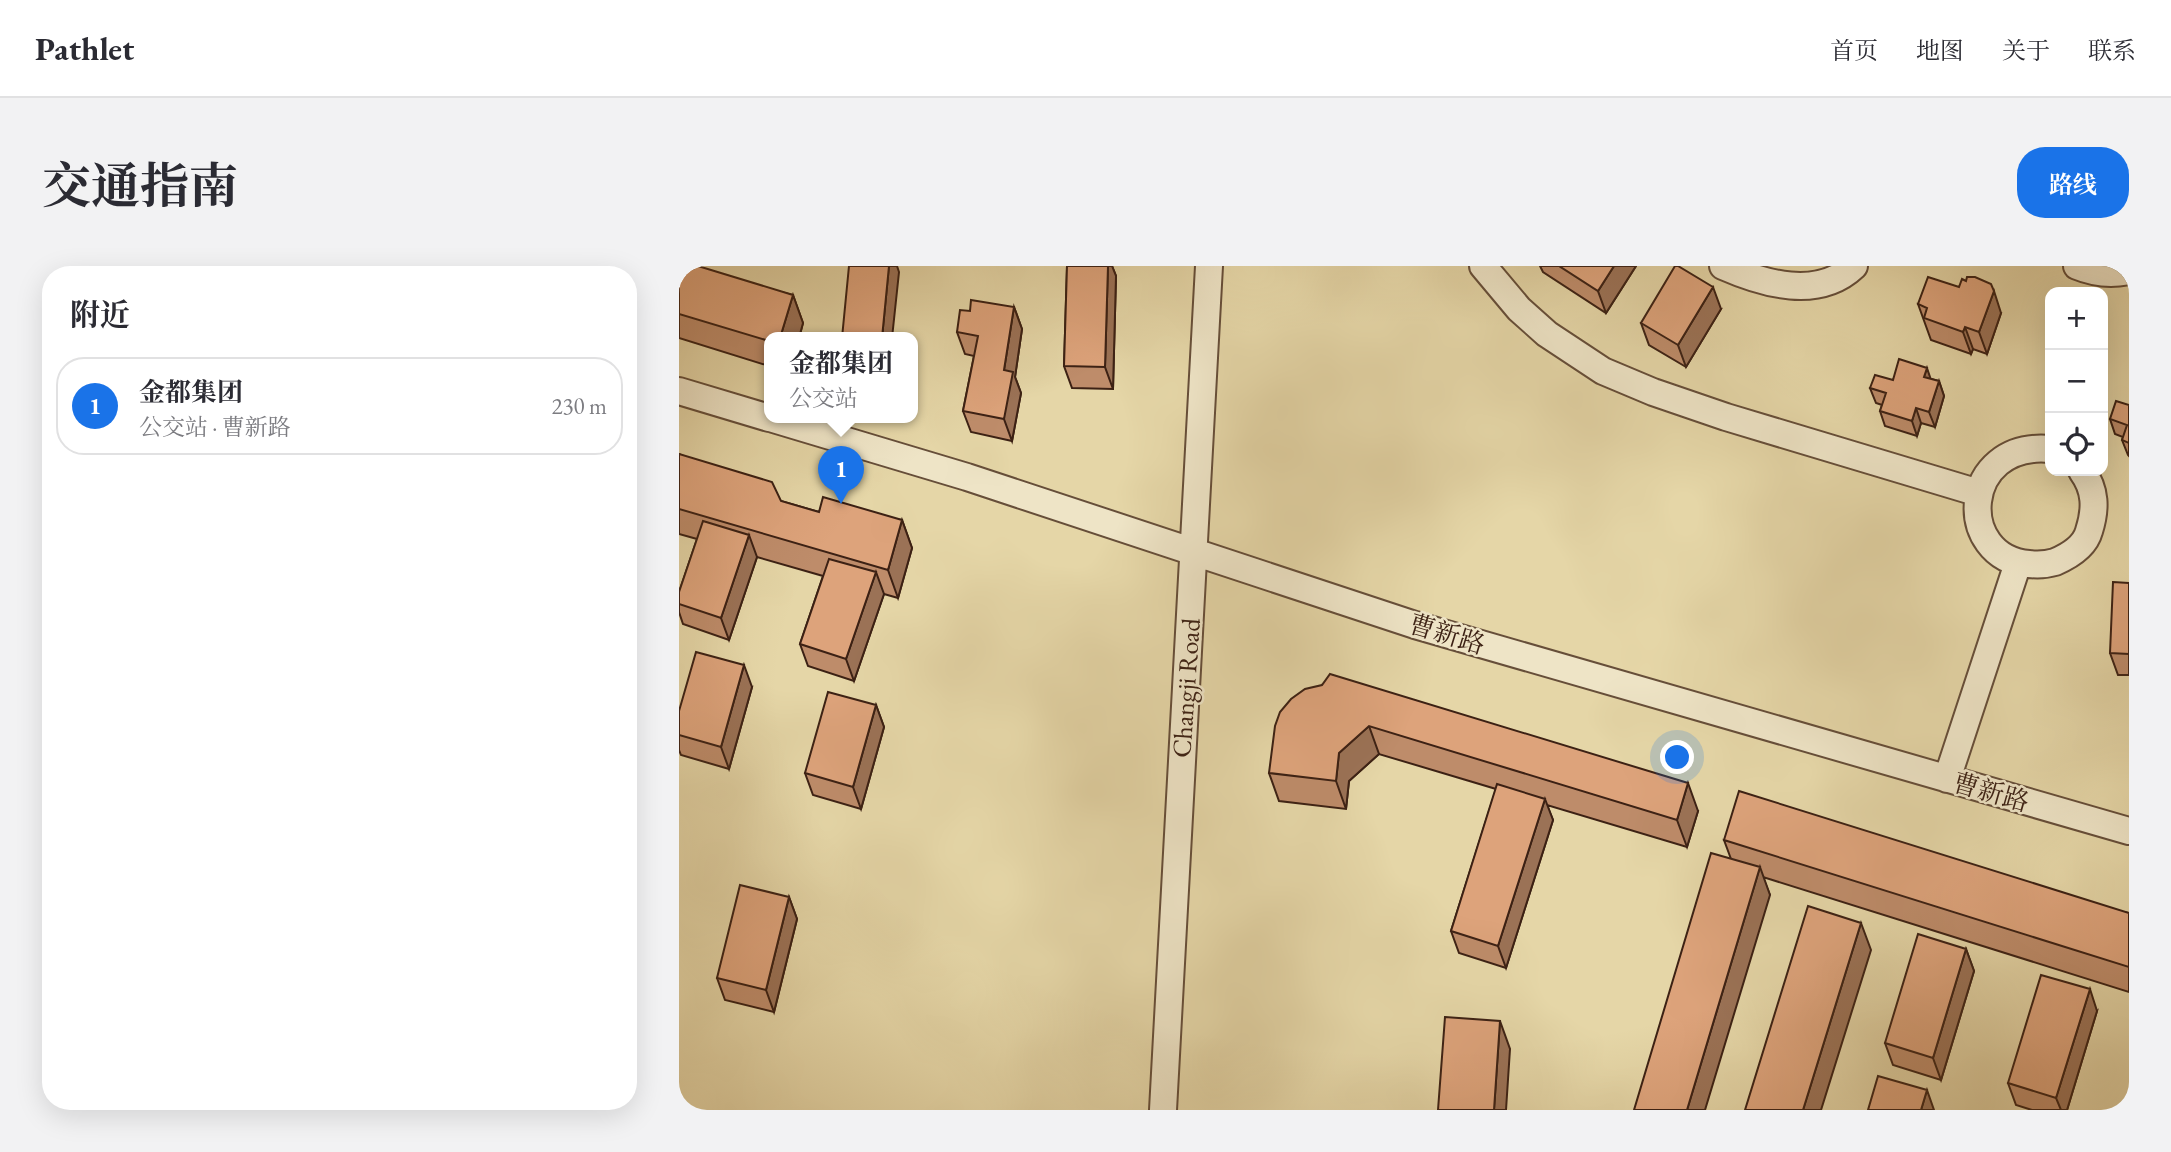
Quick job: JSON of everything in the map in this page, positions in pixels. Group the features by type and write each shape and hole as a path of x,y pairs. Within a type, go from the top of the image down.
{"street":[{"name":"Changji Road","path":"1163,1110 1209,266"},
{"path":"1483,266 1520,309 1547,334 1603,371 1653,392 1726,416 1979,493"},
{"path":"1723,266 1782,286 1815,285 1837,279 1854,266"},
{"path":"2084,277 2129,271"},
{"name":"曹新路","path":"679,391 764,416"},
{"name":"曹新路","path":"787,423 967,477 1415,625 2129,831"},
{"path":"2045,448 2027,448 2005,456 1988,472 1979,493 1977,515 1984,536 1998,553 2018,563 2045,566 2070,556 2088,536 2095,509 2091,482 2086,476"},
{"path":"1947,779 2018,563"}],"building":[{"path":"679,266 698,266 793,295 782,332 764,332 764,340 679,314"},
{"path":"849,266 889,266 883,332 843,332"},
{"path":"1067,266 1108,266 1105,367 1064,366"},
{"path":"1559,266 1614,266 1598,291"},
{"path":"1675,266 1713,287 1678,345 1641,323"},
{"path":"1928,277 1959,287 1962,279 1966,281 1967,277 1975,277 1991,284 1994,291 1979,332 1965,327 1963,332 1924,318 1927,308 1918,304"},
{"path":"971,300 1014,307 1004,370 1013,372 1004,419 963,411 978,336 957,332 960,310 970,311"},
{"path":"1899,359 1927,368 1924,377 1939,381 1929,412 1916,408 1912,421 1880,411 1886,393 1870,388 1875,375 1893,380"},
{"path":"2116,401 2129,405 2129,443 2122,440 2127,425 2110,419"},
{"path":"679,454 772,482 781,501 819,512 823,497 902,520 888,570 679,509"},
{"path":"703,521 749,535 721,618 679,604 679,592"},
{"path":"829,559 876,572 846,659 800,644"},
{"path":"2113,582 2129,583 2129,654 2110,653"},
{"path":"696,652 744,665 721,747 679,735 679,711"},
{"path":"1330,674 1688,783 1677,820 1369,726 1339,753 1336,781 1269,773 1275,726 1280,712 1291,699 1305,689 1322,685"},
{"path":"828,692 876,705 853,787 805,773"},
{"path":"1497,784 1545,799 1498,946 1451,931"},
{"path":"1739,791 2129,913 2129,967 1724,840"},
{"path":"1711,853 1760,867 1687,1110 1634,1110"},
{"path":"740,885 789,897 766,990 717,978"},
{"path":"1808,906 1861,923 1803,1110 1745,1110"},
{"path":"1918,934 1966,949 1933,1058 1885,1043"},
{"path":"2041,975 2090,989 2056,1098 2008,1083"},
{"path":"1445,1017 1500,1021 1494,1110 1438,1110"},
{"path":"1878,1076 1927,1090 1921,1110 1868,1110"}],"place":[{"name":"金都集团","path":"841,504"}]}
